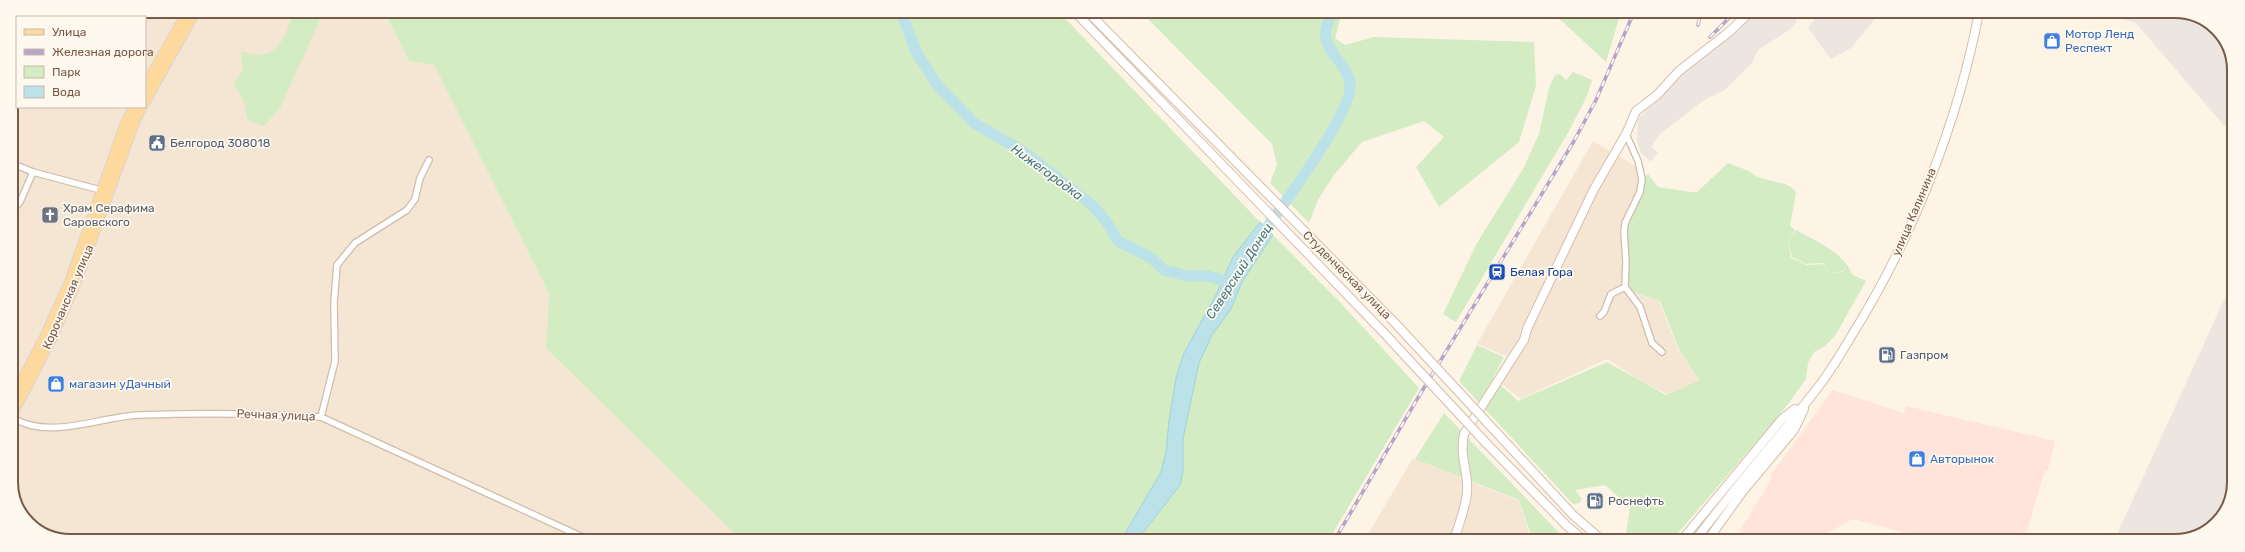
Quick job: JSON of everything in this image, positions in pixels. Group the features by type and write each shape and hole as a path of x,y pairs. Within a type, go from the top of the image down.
{"main road":[{"path":"146,84 184,18"},
{"path":"146,100 192,18"},
{"name":"Студенческая улица","path":"1081,18 1385,334 1486,443 1577,534"},
{"name":"Студенческая улица","path":"1094,18 1395,323 1573,515 1595,534"},
{"path":"1456,534 1467,492 1462,457 1464,434 1524,340 1527,329 1594,189 1626,134 1636,111 1657,95 1679,71 1729,32 1744,18"},
{"name":"улица Калинина","path":"1810,395 1834,364 1863,318 1884,281 1918,207 1954,107 1977,18"},
{"name":"Корочанская улица","path":"18,404 51,340 76,283 106,192 126,121 133,108"},
{"name":"Корочанская улица","path":"18,388 45,336 69,283 142,108"},
{"path":"1712,534 1743,491 1794,430 1810,395"},
{"path":"1687,534 1782,419 1810,395"},
{"path":"1701,534 1810,395"}],"street":[{"path":"1626,134 1638,161 1642,179 1640,192 1625,223 1625,287 1640,307 1652,343 1662,352"},
{"path":"321,417 335,361 334,302 337,265 355,243 407,210 415,199 420,178 429,160"},
{"path":"18,166 33,172 106,192"},
{"path":"18,204 33,172"},
{"path":"1600,316 1604,312 1611,294 1625,287"},
{"name":"Речная улица","path":"18,420 33,426 68,426 136,415 264,414 321,417 576,534"}],"shaded area":[{"path":"146,18 388,18 409,61 434,65 549,294 546,348 735,534 70,534 50,530 38,523 25,508 18,486 18,108 146,108"},
{"path":"1749,18 1795,18 1797,21 1792,28 1758,50 1752,63 1725,90 1704,100 1660,134 1651,147 1658,152 1651,162 1641,153 1637,142 1638,119 1677,79"},
{"path":"1816,18 1872,18 1874,20 1851,48 1831,59 1808,28"},
{"path":"2119,18 2185,19 2201,25 2214,36 2223,50 2227,66 2227,129 2136,23"},
{"path":"1593,141 1639,168 1639,194 1624,222 1624,262 1622,286 1631,292 1659,301 1679,352 1699,380 1667,394 1641,381 1607,359 1521,399 1494,378 1506,356 1477,344"},
{"path":"2227,293 2227,482 2223,502 2216,514 2209,521 2192,531 2182,534 2117,534"},
{"name":"Авторынок","path":"1833,390 1904,413 1906,406 2055,441 2048,470 2045,470 2026,534 1910,534 1853,519 1826,534 1738,534 1772,478 1770,476"},
{"path":"1413,458 1519,501 1530,534 1368,534"}],"green space":[{"path":"292,18 321,18 280,108 264,126 248,121 243,100 234,83 243,70 242,51 254,54 271,52 283,39"},
{"path":"388,18 1065,18 1260,222 1233,257 1217,293 1184,353 1176,378 1166,452 1161,472 1124,534 735,534 546,348 549,294 434,65 409,61"},
{"path":"1147,18 1340,18 1335,38 1345,45 1374,37 1534,42 1536,86 1519,142 1439,207 1416,167 1444,137 1424,121 1362,142 1334,175 1318,200 1309,223 1270,183 1277,165 1272,144"},
{"path":"1558,18 1619,18 1606,62"},
{"path":"1573,72 1592,80 1587,96 1569,131 1456,322 1443,314 1477,243 1523,169 1539,134 1549,88 1555,75 1560,74 1566,80"},
{"path":"1728,163 1749,171 1757,177 1791,187 1796,192 1790,226 1795,230 1788,240 1791,258 1807,265 1823,264 1830,274 1843,272 1847,265 1853,275 1866,281 1835,336 1825,346 1814,352 1808,363 1806,379 1786,407 1677,534 1626,534 1630,507 1605,485 1575,490 1582,499 1580,503 1573,504 1459,381 1477,345 1504,357 1493,378 1518,401 1607,362 1666,395 1699,380 1680,352 1660,301 1632,292 1626,286 1626,223 1643,193 1643,178 1648,174 1658,187 1697,192"},
{"path":"1796,230 1823,245 1842,259 1847,265 1843,271 1830,274 1823,263 1806,264 1792,257 1788,240"},
{"path":"1273,235 1337,299 1419,388 1332,534 1142,534 1180,485 1183,472 1183,439 1199,363 1212,335 1231,309 1242,282"},
{"path":"1444,413 1560,534 1531,534 1519,500 1415,459"}],"water":[{"path":"1260,222 1273,235 1242,282 1231,309 1212,335 1199,363 1183,439 1183,472 1180,485 1142,534 1124,534 1161,472 1166,452 1176,378 1184,353 1217,293 1233,257"}],"waterway":[{"name":"Нижегородка","path":"904,18 916,52 938,86 974,123 1024,152 1091,204 1106,221 1118,241 1151,258 1164,270 1188,276 1208,276 1231,283"},
{"name":"Северский Донец","path":"1258,240 1313,162 1340,116 1348,97 1350,84 1349,78 1331,50 1326,38 1326,28 1330,18"}],"railway":[{"path":"1338,534 1419,396 1574,141 1596,100 1631,18"},
{"path":"1698,25 1700,18"},
{"path":"1710,37 1729,18"}],"place":[{"name":"Мотор Ленд Респект","path":"2052,41"},
{"name":"Белгород 308018","path":"157,143"},
{"name":"Храм Серафима Саровского","path":"50,215"},
{"name":"Белая Гора","path":"1497,272"},
{"name":"Газпром","path":"1887,355"},
{"name":"магазин уДачный","path":"56,384"},
{"name":"Авторынок","path":"1917,459"},
{"name":"Роснефть","path":"1595,501"}]}
